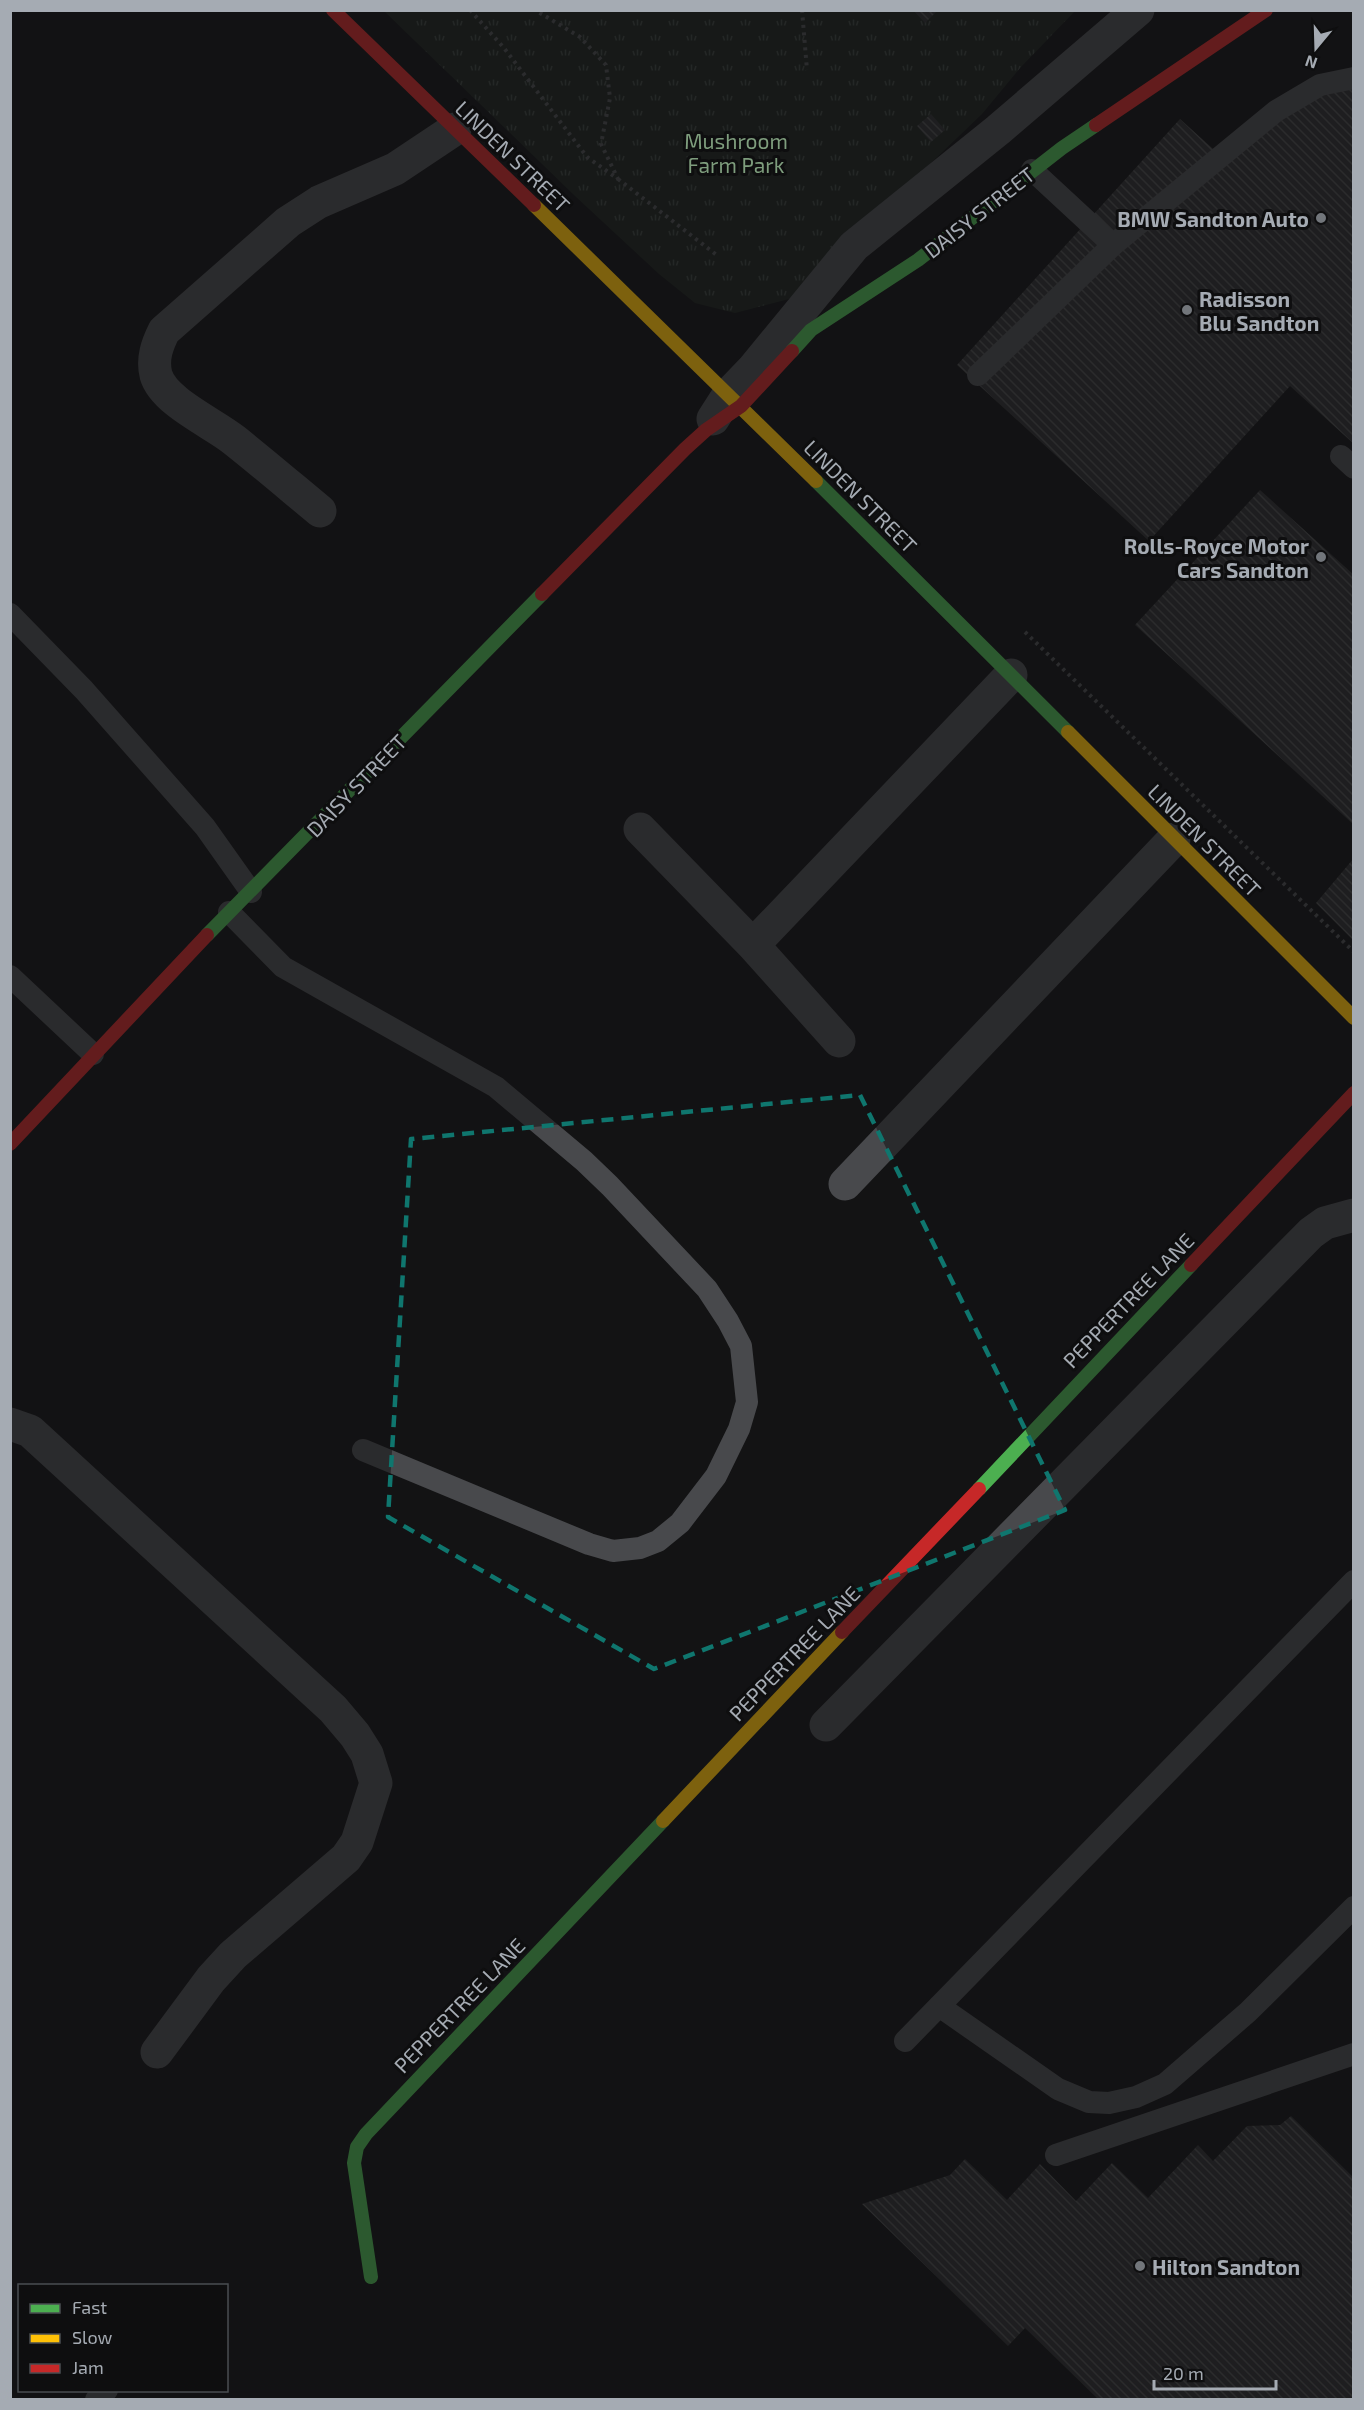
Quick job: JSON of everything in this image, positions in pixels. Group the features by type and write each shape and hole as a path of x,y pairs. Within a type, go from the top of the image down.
{"street":[{"name":"LINDEN STREET","path":"333,10 735,400 1353,1018"},
{"name":"DAISY STREET","path":"804,323 854,246 998,130 1138,10"},
{"name":"DAISY STREET","path":"10,1144 229,912 735,400 753,369 804,323 918,260 1032,170 1266,10"},
{"path":"320,511 232,438 182,405 167,392 156,376 154,352 164,331 288,222 319,202 395,169 455,129"},
{"path":"753,945 1011,675"},
{"path":"640,829 753,945 839,1041"},
{"path":"845,1184 1174,839"},
{"name":"PEPPERTREE LANE","path":"371,2277 354,2163 357,2147 366,2134 1353,1094"},
{"path":"826,1725 1311,1233 1325,1223 1353,1215"},
{"path":"10,1424 30,1431 327,1704 355,1736 367,1754 376,1783 359,1836 346,1858 233,1954 211,1979 157,2052"}],"lane":[{"path":"978,375 1113,245 1276,111 1320,85 1353,78"},
{"path":"1032,170 1113,245"},
{"path":"10,614 84,690 206,827 251,892"},
{"path":"229,912 283,967 496,1087 610,1186 707,1289 741,1346 747,1402 739,1429 716,1476 680,1523 658,1541 640,1548 613,1551 589,1544 363,1450"},
{"path":"10,976 93,1054"},
{"path":"905,2041 1353,1581"},
{"path":"939,2006 1058,2089 1089,2102 1109,2103 1136,2097 1165,2084 1248,2012 1353,1907"},
{"path":"1056,2155 1353,2054"}],"path":[{"path":"470,10 504,48 587,157 718,256"},
{"path":"535,10 580,37 606,65 610,98 601,144 618,179"},
{"path":"802,10 807,70"}],"highlighted area":[{"path":"860,1095 1065,1510 654,1669 388,1517 411,1139"}],"green space":[{"name":"Mushroom Farm Park","path":"384,11 1075,11 1021,67 982,114 789,299 735,313 695,303 659,274"}],"building":[{"path":"913,10 938,10 925,23"},
{"name":"Radisson Blu Sandton","path":"1354,67 1354,444 1290,386 1149,541 957,365 1180,119 1222,157"},
{"path":"931,114 945,130 931,142 917,126"},
{"path":"1260,490 1354,575 1354,825 1135,625"},
{"path":"1354,858 1354,941 1316,903"},
{"name":"Hilton Sandton","path":"1291,2116 1354,2178 1354,2400 1099,2400 1025,2328 1008,2346 862,2204 950,2175 965,2159 1007,2200 1040,2164 1076,2201 1112,2163 1148,2198 1198,2145 1213,2161 1247,2126 1280,2125"}],"traffic: fast":[{"path":"792,351 811,330 918,260 1062,148 1096,125"},
{"path":"816,481 1068,732"},
{"path":"207,935 542,594"},
{"path":"979,1489 1191,1265"},
{"path":"371,2277 354,2163 357,2147 366,2134 663,1821"}],"traffic: slow":[{"path":"534,205 816,481"},
{"path":"1068,732 1354,1018"},
{"path":"663,1821 842,1632"}],"traffic: jam":[{"path":"333,10 534,205"},
{"path":"1096,125 1266,10"},
{"path":"542,594 685,449 706,430 741,406 792,351"},
{"path":"10,1144 207,935"},
{"path":"1191,1265 1354,1093"},
{"path":"842,1632 979,1489"}],"place":[{"name":"BMW Sandton Auto","path":"1321,218"},
{"name":"Radisson Blu Sandton","path":"1187,310"},
{"name":"Rolls-Royce Motor Cars Sandton","path":"1321,557"},
{"name":"Hilton Sandton","path":"1140,2266"}]}
